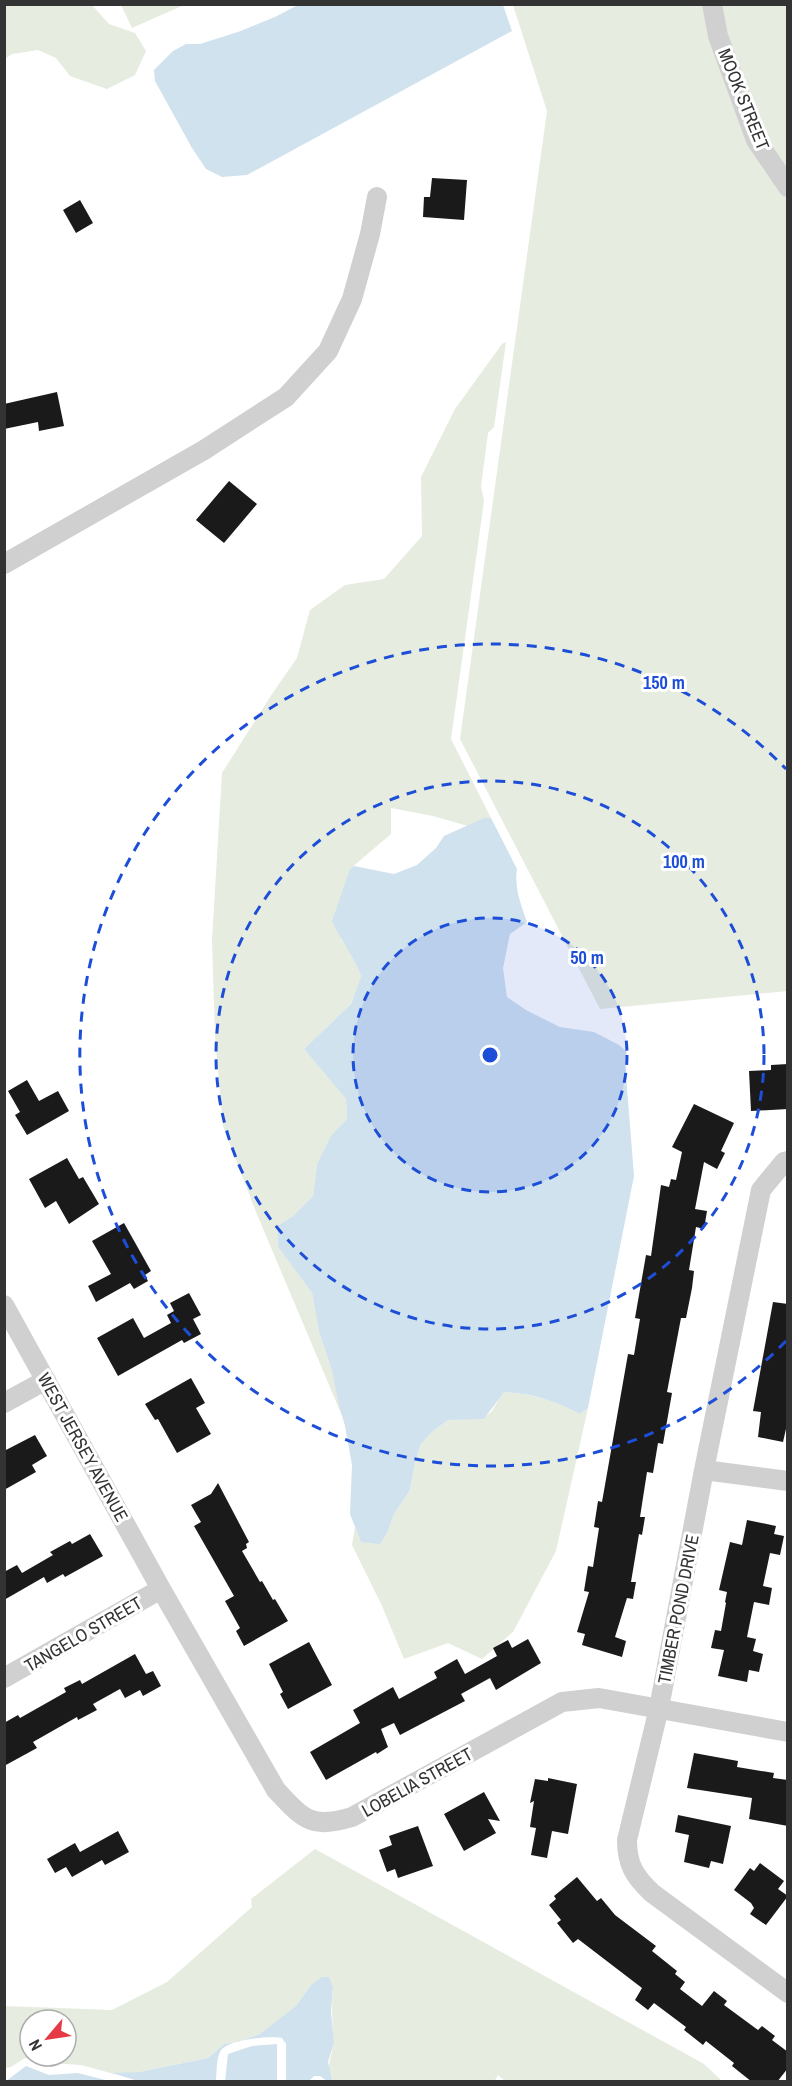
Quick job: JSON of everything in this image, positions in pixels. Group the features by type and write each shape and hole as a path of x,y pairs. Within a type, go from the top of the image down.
{"street":[{"name":"MOOK STREET","path":"712,4 718,36 756,140 788,188"},
{"path":"4,564 204,450 286,397 328,351 352,299 370,234 377,197"},
{"name":"TIMBER POND DRIVE","path":"788,1161 784,1162 761,1190 704,1470 659,1708 627,1840 627,1856 632,1870 641,1883 788,1993"},
{"name":"WEST JERSEY AVENUE","path":"4,1305 161,1589"},
{"path":"4,1403 46,1380"},
{"path":"704,1470 788,1481"},
{"name":"TANGELO STREET","path":"4,1678 161,1589"},
{"name":"LOBELIA STREET","path":"161,1589 276,1790 296,1811 315,1823 332,1823 352,1817 562,1702 599,1698 788,1732"}],"shaded area":[{"path":"5,4 92,5 109,24 135,33 146,51 135,75 107,89 70,76 56,58 38,50 12,54 5,59"},
{"path":"121,5 184,5 132,28"},
{"path":"513,5 787,5 787,991 600,1009 460,739 547,111"},
{"path":"506,342 494,427 488,433 481,486 484,501 451,739 491,818 484,818 468,826 391,808 391,834 350,869 341,939 353,956 361,976 351,1004 304,1049 346,1099 347,1119 331,1137 317,1164 313,1196 293,1216 277,1226 278,1247 312,1293 319,1332 332,1371 343,1418 256,1212 223,1126 215,1036 212,940 222,773 297,658 310,610 345,585 384,579 422,536 421,477 455,409 502,344"},
{"path":"503,1392 543,1398 580,1414 588,1408 556,1551 513,1632 482,1659 448,1643 404,1659 382,1606 352,1545 355,1527 361,1542 388,1531 394,1514 410,1490 421,1444 448,1420 484,1418 492,1411"},
{"path":"315,1849 704,2064 722,2081 506,2082 498,2075 494,2082 332,2081 329,2065 333,2046 333,1988 311,1985 296,2006 271,2027 260,2034 224,2044 208,2058 139,2072 114,2074 78,2065 78,2009 112,2010 167,1982 252,1907 251,1899"},
{"path":"4,2006 58,2008 18,2008 18,2062 5,2068"}],"water":[{"path":"298,5 503,5 512,31 247,175 222,177 206,169 155,81 154,70 173,51 186,44 200,44 238,32"},
{"path":"484,818 491,818 517,869 517,889 527,922 510,934 503,968 507,997 526,1010 560,1027 594,1032 626,1051 634,1176 588,1408 580,1414 543,1398 504,1392 484,1419 448,1420 421,1444 410,1490 394,1514 380,1544 361,1542 350,1514 352,1465 345,1426 332,1371 319,1332 312,1293 278,1247 277,1226 293,1216 313,1196 317,1164 331,1136 347,1119 346,1099 304,1049 351,1004 361,976 332,921 350,869 354,866 394,874 417,865 436,848 444,836"},
{"path":"322,1977 329,1977 333,1988 331,2011 334,2043 328,2062 332,2081 314,2076 309,2081 286,2081 286,2044 282,2038 277,2037 242,2041 226,2046 220,2052 216,2081 138,2081 112,2073 139,2072 208,2058 224,2044 260,2034 296,2006 311,1985"},
{"path":"277,2044 277,2081 225,2081 228,2054 252,2046"},
{"path":"23,2068 31,2068 49,2075 78,2073 109,2081 6,2081"}],"building":[{"path":"432,178 467,180 464,220 423,217 424,197 430,197"},
{"path":"80,200 93,223 76,233 63,210"},
{"path":"57,392 64,426 39,431 38,422 4,429 4,404"},
{"path":"229,481 257,504 224,543 196,520"},
{"path":"788,1064 788,1109 751,1111 749,1071 771,1070 771,1065"},
{"path":"27,1080 39,1101 58,1091 69,1111 27,1135 15,1115 20,1112 8,1091"},
{"path":"694,1104 734,1123 721,1151 725,1153 717,1169 704,1162 695,1209 707,1211 704,1229 696,1227 689,1270 694,1271 692,1288 686,1318 681,1318 667,1392 672,1393 663,1444 658,1443 653,1473 647,1472 640,1517 645,1517 642,1535 639,1534 631,1582 636,1582 633,1599 627,1598 615,1637 626,1641 622,1657 582,1645 585,1634 577,1632 589,1592 584,1591 588,1566 593,1567 599,1528 594,1527 598,1501 602,1502 628,1354 634,1355 640,1319 635,1318 646,1255 651,1256 661,1185 669,1187 671,1179 676,1180 682,1152 672,1147"},
{"path":"67,1158 79,1179 83,1177 99,1204 69,1224 56,1201 45,1208 29,1179"},
{"path":"124,1223 151,1271 145,1275 148,1281 134,1289 130,1283 96,1302 88,1286 111,1274 92,1241"},
{"path":"189,1293 201,1315 193,1319 201,1334 184,1343 182,1340 118,1376 97,1338 133,1318 144,1338 171,1323 167,1315 174,1311 170,1303"},
{"path":"773,1302 788,1304 788,1420 783,1442 758,1437 761,1412 753,1411"},
{"path":"191,1378 205,1403 196,1408 211,1434 177,1453 158,1419 155,1420 145,1404"},
{"path":"35,1435 47,1456 32,1465 36,1472 4,1490 4,1451"},
{"path":"218,1483 249,1542 246,1544 247,1548 242,1551 260,1582 262,1581 273,1600 275,1599 288,1621 244,1646 236,1631 240,1628 225,1601 234,1596 194,1526 201,1522 191,1505 211,1494"},
{"path":"747,1520 776,1526 774,1534 784,1536 780,1555 770,1553 763,1586 772,1588 769,1605 754,1602 747,1637 756,1639 753,1651 763,1654 759,1672 749,1670 747,1682 718,1676 724,1650 711,1648 715,1630 721,1631 727,1592 719,1590 730,1542 742,1545"},
{"path":"90,1534 103,1556 65,1577 63,1574 47,1583 44,1577 4,1600 4,1572 17,1565 22,1573 53,1555 50,1552 70,1541 72,1544"},
{"path":"528,1639 541,1663 496,1690 490,1678 461,1694 465,1701 400,1735 394,1723 381,1729 388,1747 326,1780 310,1752 360,1723 353,1710 393,1687 399,1699 437,1678 434,1672 457,1659 465,1674 497,1656 493,1648 508,1640 512,1648"},
{"path":"309,1642 332,1685 288,1709 280,1694 283,1692 269,1664"},
{"path":"135,1654 146,1674 153,1671 161,1686 143,1696 140,1690 125,1698 120,1689 93,1704 97,1710 78,1720 77,1717 33,1742 37,1748 4,1766 4,1723 18,1715 20,1718 66,1692 64,1688 80,1680 82,1684"},
{"path":"694,1753 738,1761 737,1767 774,1773 773,1778 788,1780 788,1826 749,1819 752,1798 687,1788"},
{"path":"548,1778 577,1784 568,1834 552,1831 547,1858 531,1855 536,1828 530,1827 534,1801 530,1803 535,1779 548,1781"},
{"path":"484,1792 500,1821 488,1819 496,1833 464,1851 444,1814"},
{"path":"678,1815 731,1826 723,1864 711,1861 709,1868 684,1862 689,1835 675,1832"},
{"path":"418,1826 433,1866 398,1878 395,1869 387,1872 379,1850 392,1845 389,1836"},
{"path":"118,1831 129,1852 105,1865 102,1860 72,1877 66,1867 55,1873 47,1859 75,1843 80,1852"},
{"path":"760,1863 784,1881 778,1889 788,1896 766,1925 750,1914 754,1908 751,1903 734,1890 750,1868 754,1871"},
{"path":"577,1877 597,1901 601,1898 615,1915 656,1946 652,1951 677,1971 675,1974 685,1982 680,1989 702,2006 714,1991 727,2001 724,2005 758,2030 762,2026 775,2036 772,2040 788,2052 788,2068 777,2082 752,2082 732,2066 734,2063 706,2041 703,2045 684,2030 686,2027 654,2003 648,2010 635,2000 642,1988 578,1939 573,1943 557,1923 561,1920 549,1905 556,1899 554,1896"}]}
